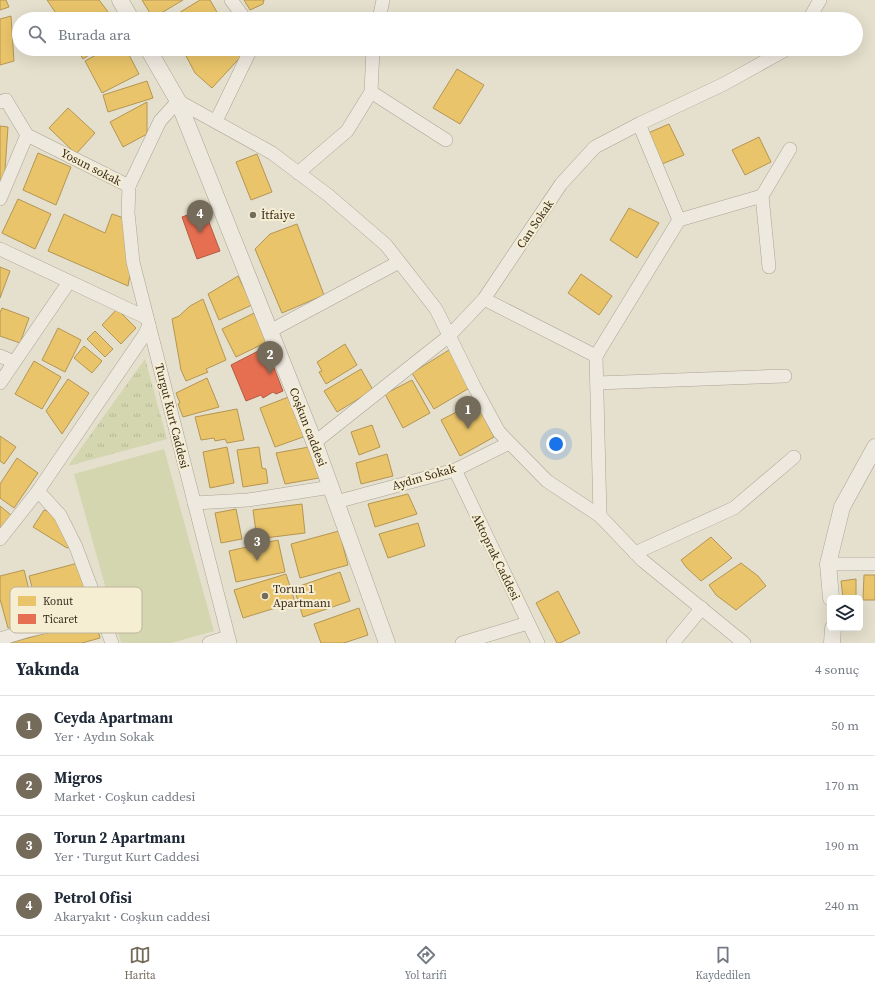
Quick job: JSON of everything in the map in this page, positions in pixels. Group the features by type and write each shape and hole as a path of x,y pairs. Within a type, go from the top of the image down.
{"street":[{"path":"120,0 127,12"},
{"path":"231,0 240,12"},
{"path":"381,12 384,0"},
{"path":"813,12 820,0"},
{"name":"Coşkun caddesi","path":"152,56 178,101 314,443 387,643"},
{"path":"216,121 248,56"},
{"path":"298,173 347,131 371,92 373,56"},
{"name":"Can Sokak","path":"314,443 449,336 484,299 561,184 596,147 639,124 724,84 774,56"},
{"path":"371,92 446,140"},
{"path":"0,102 6,100 27,135 0,199"},
{"path":"178,101 216,121 272,154 328,195 386,245 436,309 474,386 499,432 547,481 600,516 635,553 744,643"},
{"name":"Yosun sokak","path":"27,135 129,186 160,121 178,101"},
{"path":"639,124 679,220"},
{"path":"769,267 762,196 790,149"},
{"name":"Turgut Kurt Caddesi","path":"129,186 128,213 133,262 229,640"},
{"path":"600,516 596,356 679,220 762,196"},
{"path":"0,249 148,321 145,334 38,491 0,539"},
{"path":"270,331 399,262"},
{"path":"0,383 69,282"},
{"path":"484,299 596,356"},
{"path":"0,356 14,362"},
{"path":"597,384 785,376"},
{"name":"Aydın Sokak","path":"194,503 333,495 454,470 509,443"},
{"path":"831,595 828,564 842,507 875,447"},
{"path":"635,553 734,508 794,457"},
{"name":"Aktoprak Caddesi","path":"454,470 538,643"},
{"path":"38,491 60,515 76,547 92,587"},
{"path":"828,564 874,565"},
{"path":"674,643 702,608"},
{"path":"462,643 528,623"},
{"path":"832,643 833,631"},
{"path":"0,639 20,633"},
{"path":"109,633 112,643"},
{"path":"209,643 229,640"}],"green space":[{"path":"145,359 167,439 68,466"},
{"path":"164,449 214,631 171,643 121,643 118,633 142,633 142,587 105,587 74,474"}],"building: Konut":[{"path":"0,0 6,0 9,7 0,10"},
{"path":"47,0 99,0 108,12 55,12"},
{"path":"142,0 183,0 163,12 149,12"},
{"path":"200,0 210,0 217,12 180,12"},
{"path":"244,0 264,0 263,4 250,10"},
{"path":"11,16 12,56 14,56 14,61 0,65 0,19"},
{"path":"94,56 130,56 139,74 102,93 85,61"},
{"path":"186,56 242,56 212,88 195,73"},
{"path":"457,69 484,85 460,124 433,108"},
{"path":"147,81 153,98 108,112 103,95"},
{"path":"147,102 147,134 123,147 110,122"},
{"path":"68,108 95,133 76,154 49,128"},
{"path":"669,124 684,155 662,164 648,133"},
{"path":"0,126 8,127 4,184 0,183"},
{"path":"759,137 771,162 745,175 732,150"},
{"path":"38,153 71,167 56,205 23,190"},
{"path":"257,154 272,192 251,200 236,162"},
{"path":"18,199 51,214 35,249 2,233"},
{"path":"629,208 659,223 637,258 610,240"},
{"path":"64,214 105,233 112,214 121,217 124,221 131,269 128,286 48,251"},
{"path":"297,224 324,295 282,313 255,249 270,234"},
{"path":"0,267 10,271 0,298"},
{"path":"581,274 612,296 599,315 568,293"},
{"path":"238,276 252,305 219,320 208,294"},
{"path":"203,299 226,360 206,369 208,372 186,381 181,370 172,319 179,316 190,306"},
{"path":"2,308 29,318 20,343 0,336 0,313"},
{"path":"117,309 136,328 121,344 102,325"},
{"path":"254,313 267,342 236,357 222,329"},
{"path":"58,328 81,340 65,372 42,360"},
{"path":"95,331 113,349 105,357 87,339"},
{"path":"345,344 357,365 326,384 319,372 322,371 317,362"},
{"path":"84,346 102,361 92,373 74,358"},
{"path":"449,350 471,387 434,409 412,373"},
{"path":"34,361 61,377 42,409 15,394"},
{"path":"361,369 373,390 337,412 324,391"},
{"path":"207,378 219,407 183,417 176,393"},
{"path":"68,379 89,393 62,434 46,411"},
{"path":"412,380 430,413 403,428 385,394"},
{"path":"291,396 306,436 275,447 260,408"},
{"path":"476,402 494,437 460,456 441,420"},
{"path":"237,409 244,440 227,443 225,439 215,441 214,438 201,440 195,417"},
{"path":"372,425 380,447 359,455 351,432"},
{"path":"0,436 16,447 4,464 0,461"},
{"path":"227,447 234,483 210,488 203,452"},
{"path":"259,447 262,468 266,469 268,483 243,487 237,450"},
{"path":"309,447 319,478 285,484 276,453"},
{"path":"387,454 393,476 361,484 356,463"},
{"path":"17,458 38,473 14,508 0,498 0,484"},
{"path":"408,494 417,514 375,527 368,504"},
{"path":"302,504 305,533 257,539 253,510"},
{"path":"0,506 11,515 0,529"},
{"path":"236,509 242,539 221,543 215,513"},
{"path":"44,510 60,515 72,546 67,548 33,527"},
{"path":"418,523 425,546 388,558 379,534"},
{"path":"339,531 348,565 300,578 291,544"},
{"path":"711,537 732,558 701,581 686,567 681,560"},
{"path":"278,540 285,572 236,582 229,551"},
{"path":"78,563 86,587 32,587 29,576"},
{"path":"741,563 758,576 766,586 736,610 716,595 709,585"},
{"path":"24,570 28,587 10,587 10,628 8,628 0,599 0,576"},
{"path":"340,572 350,601 303,617 294,588"},
{"name":"Torun 1 Apartmanı","path":"286,574 295,602 243,618 234,590"},
{"path":"864,575 875,575 875,600 863,600"},
{"path":"856,579 856,595 843,595 841,581"},
{"path":"558,591 580,633 560,643 557,643 536,603"},
{"path":"359,608 368,635 344,643 321,643 314,624"},
{"path":"46,633 99,633 100,638 82,643 9,643"}],"building: Ticaret":[{"path":"204,209 220,251 197,259 182,217"},
{"path":"266,347 283,391 276,394 273,392 263,398 261,395 246,401 231,365"}],"place":[{"name":"İtfaiye","path":"253,215"},
{"name":"Petrol Ofisi","path":"200,233"},
{"name":"Migros","path":"270,374"},
{"name":"Ceyda Apartmanı","path":"468,429"},
{"name":"Torun 2 Apartmanı","path":"257,561"},
{"name":"Torun 1 Apartmanı","path":"265,596"}]}
